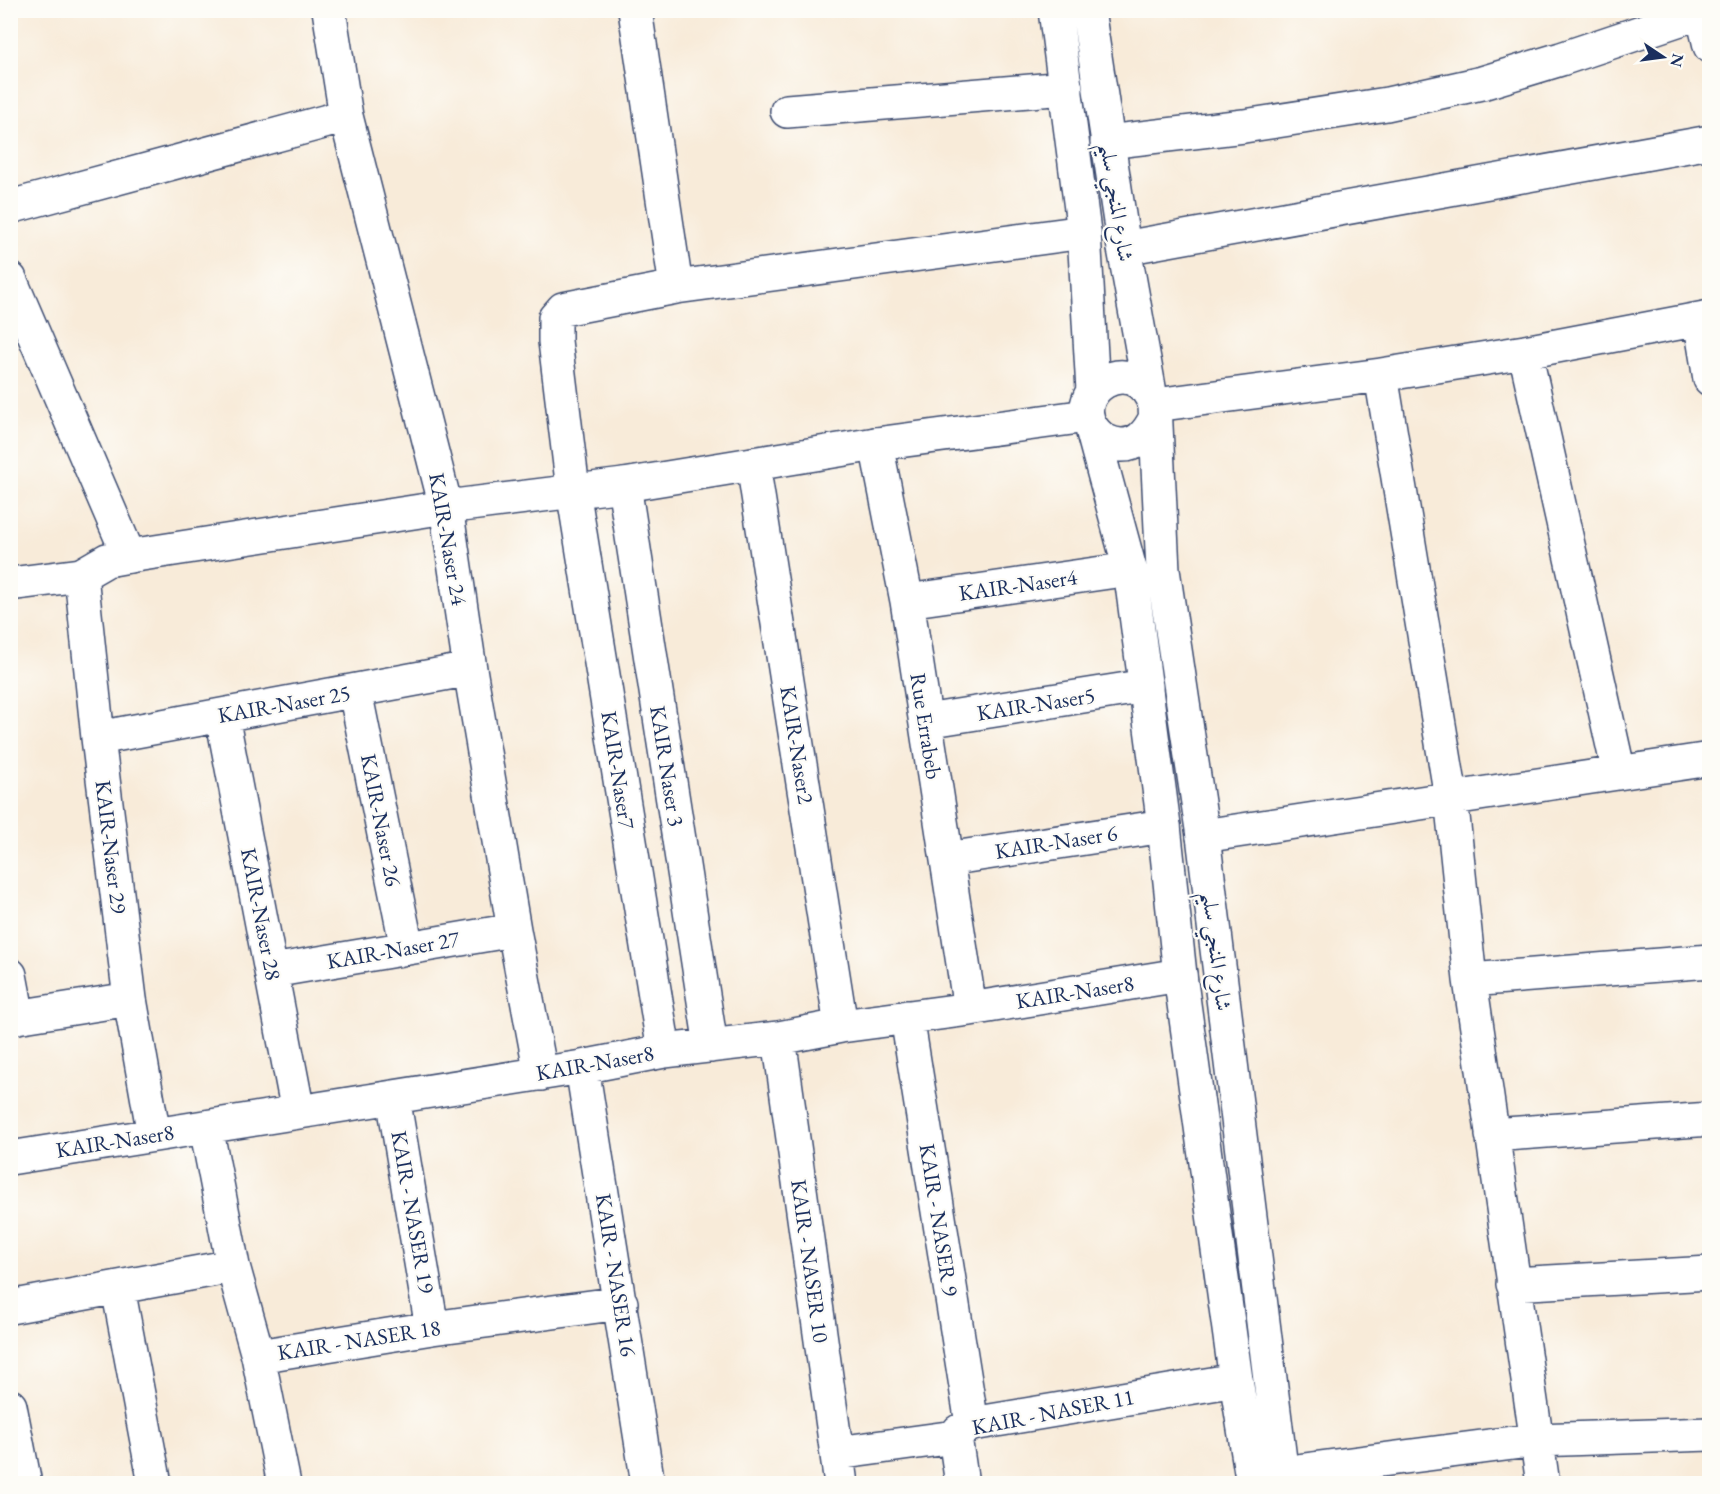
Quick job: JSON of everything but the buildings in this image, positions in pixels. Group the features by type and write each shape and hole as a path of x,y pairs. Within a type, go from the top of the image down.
{"street":[{"name":"KAIR-Naser 24","path":"329,10 346,116 446,507 470,669 514,930 542,1074"},
{"path":"635,10 676,287"},
{"name":"شارع المنجي سليم","path":"1055,10 1084,232 1091,412 1130,569 1164,826 1180,975 1236,1380 1272,1480"},
{"name":"شارع المنجي سليم","path":"1088,10 1124,248 1153,406 1162,570 1203,836 1272,1480"},
{"path":"1107,142 1244,126 1386,104 1482,83 1561,59 1638,21 1704,11 1710,46"},
{"path":"787,111 1066,88"},
{"path":"10,207 346,116"},
{"path":"1124,248 1710,142"},
{"name":"KAIR-Naser7","path":"664,1051 573,490 555,341 555,318 563,309 676,287 1084,232"},
{"path":"10,279 129,556"},
{"path":"1153,406 1381,375 1525,352 1705,318 1710,379"},
{"path":"1525,352 1619,773"},
{"path":"1381,375 1451,797 1470,980 1543,1484"},
{"path":"1116,377 1129,377 1141,382 1153,406 1149,431 1139,440 1126,445 1113,444 1101,439 1091,412 1103,381 1116,377"},
{"path":"10,584 81,574 107,560 129,556 446,507 624,485 1091,412"},
{"name":"Rue Errabeb","path":"876,444 907,601 970,1009"},
{"name":"KAIR-Naser2","path":"753,464 841,1026"},
{"name":"KAIR Naser 3","path":"624,485 711,1046"},
{"name":"KAIR-Naser4","path":"907,601 1130,569"},
{"name":"KAIR-Naser 29","path":"81,574 98,738 130,999 154,1135"},
{"name":"KAIR-Naser 25","path":"98,738 470,669"},
{"name":"KAIR-Naser5","path":"926,721 1146,686"},
{"name":"KAIR-Naser 26","path":"355,691 406,948"},
{"name":"KAIR-Naser 28","path":"222,716 298,1112"},
{"path":"1203,836 1710,759"},
{"name":"KAIR-Naser 6","path":"947,859 1164,826"},
{"name":"KAIR-Naser 27","path":"272,971 514,930"},
{"path":"1470,980 1710,961"},
{"path":"10,975 14,1018 130,999"},
{"name":"KAIR-Naser8","path":"10,1158 542,1074 664,1051 779,1038 841,1026 970,1009 1180,975"},
{"name":"KAIR - NASER 9","path":"907,1017 963,1430 962,1484"},
{"name":"KAIR - NASER 10","path":"779,1038 839,1468"},
{"name":"KAIR - NASER 16","path":"582,1067 648,1484"},
{"name":"KAIR - NASER 19","path":"393,1097 432,1328"},
{"path":"1492,1135 1710,1119"},
{"name":"KAIR - NASER 18","path":"206,1127 233,1266 258,1356 432,1328 621,1303"},
{"path":"10,1307 233,1266"},
{"path":"1513,1284 1710,1273"},
{"path":"118,1288 155,1484"},
{"path":"258,1356 284,1484"},
{"name":"KAIR - NASER 11","path":"839,1468 963,1430 1236,1380"},
{"path":"10,1406 25,1484"},
{"path":"1272,1480 1536,1440 1710,1434"}]}
